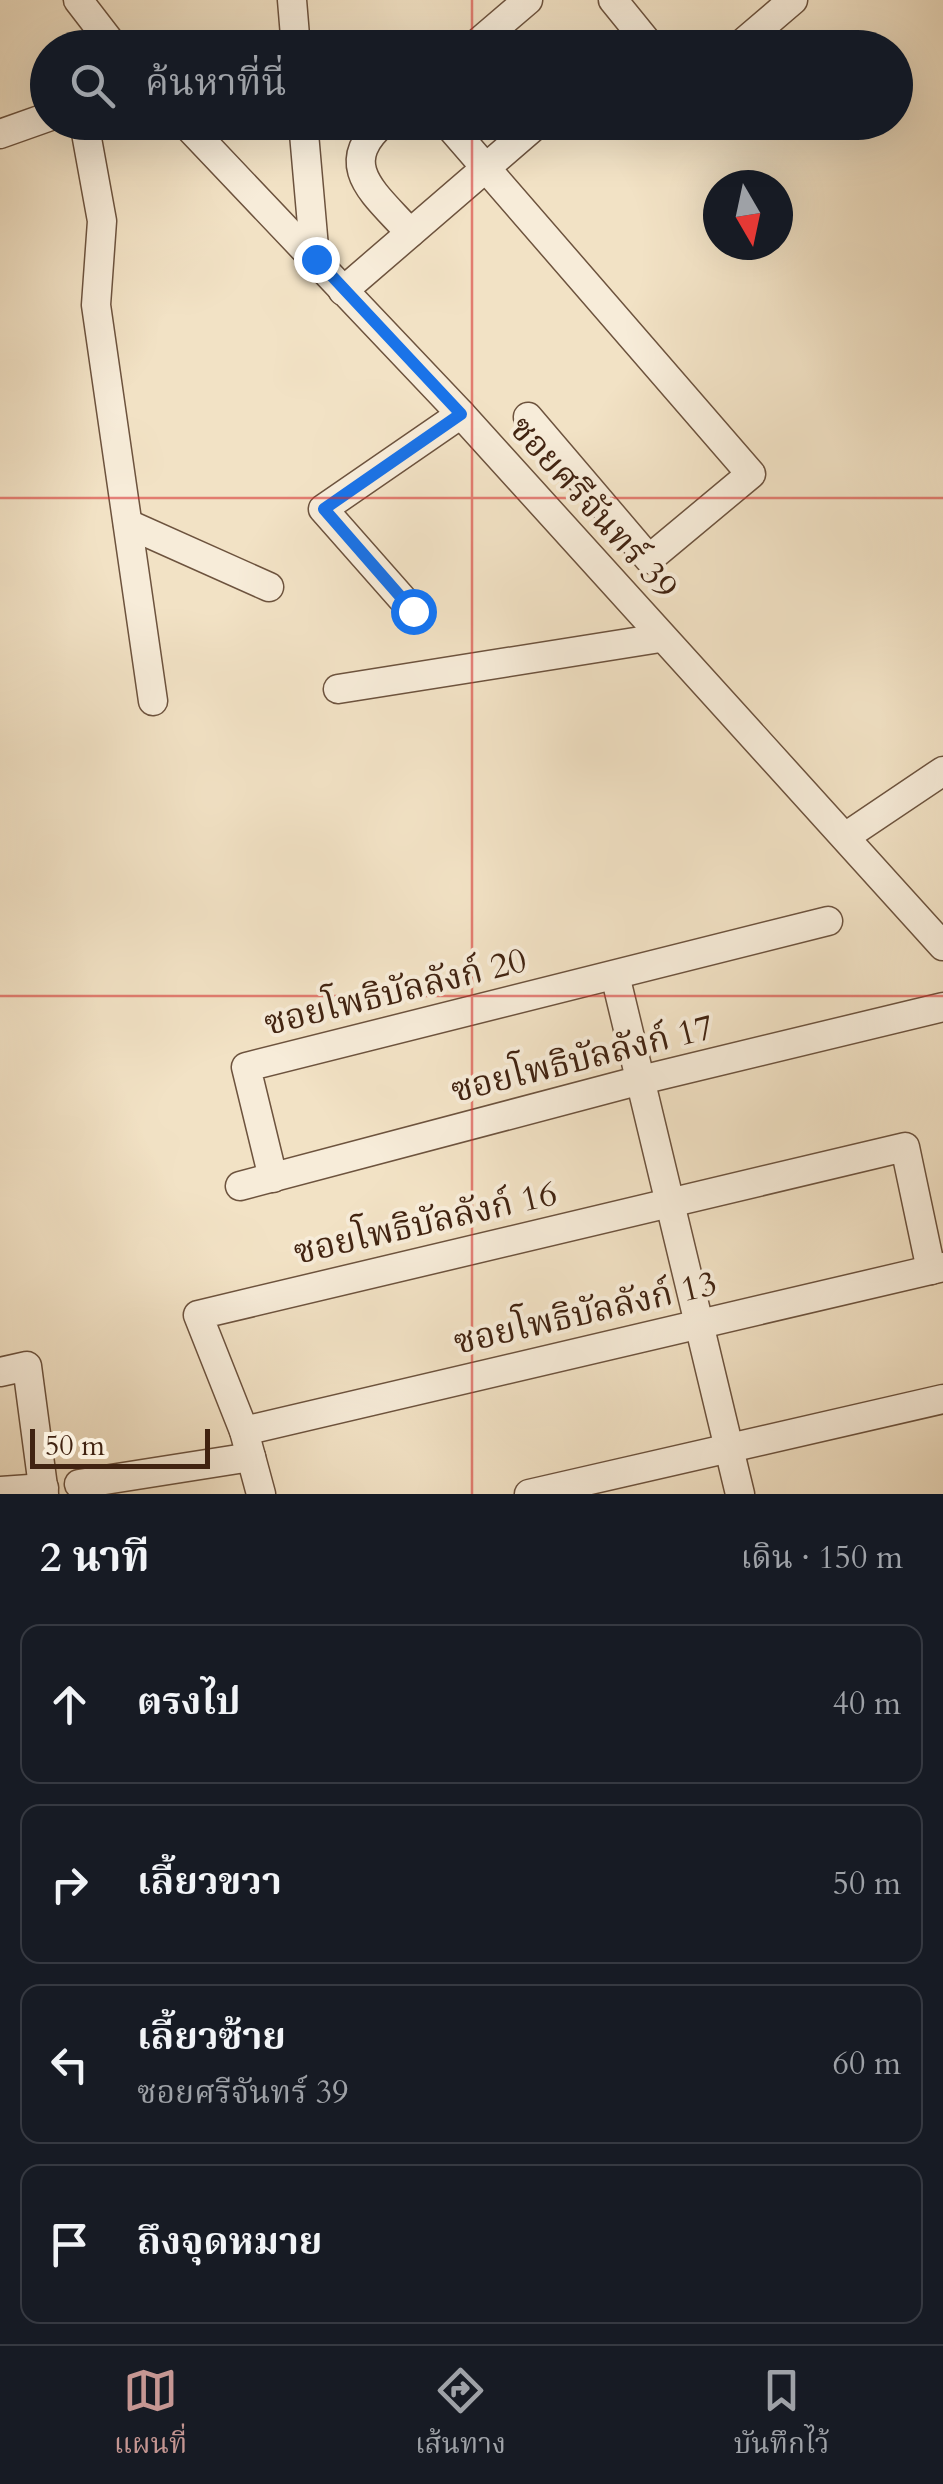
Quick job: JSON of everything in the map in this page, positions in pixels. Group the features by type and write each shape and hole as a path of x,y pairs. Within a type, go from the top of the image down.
{"street":[{"path":"78,0 101,30"},
{"path":"292,0 294,30"},
{"path":"612,0 637,30"},
{"path":"758,30 793,0"},
{"path":"491,30 520,2"},
{"path":"0,134 30,124"},
{"path":"87,140 102,221 96,305 153,701"},
{"name":"ซอยศรีจันทร์ 39","path":"201,140 461,414 943,946"},
{"path":"305,140 316,259"},
{"path":"366,140 359,166 365,180 410,233"},
{"path":"460,140 751,474 649,559 528,418"},
{"path":"343,291 518,140"},
{"path":"413,611 324,509 461,414"},
{"path":"128,524 269,586"},
{"path":"338,689 660,638"},
{"path":"846,837 943,771"},
{"path":"740,1494 615,974 828,921"},
{"name":"ซอยโพธิบัลลังก์ 20","path":"272,1178 246,1067 615,974"},
{"name":"ซอยโพธิบัลลังก์ 17","path":"240,1186 641,1080 943,1008"},
{"name":"ซอยโพธิบัลลังก์ 16","path":"247,1444 198,1314 905,1147 937,1269"},
{"name":"ซอยโพธิบัลลังก์ 13","path":"78,1484 247,1444 701,1323 937,1269"},
{"path":"0,1372 27,1366 44,1491 0,1491"},
{"path":"529,1494 943,1400"},
{"path":"247,1444 261,1494"}],"route":[{"path":"316,259 461,414 324,509 413,611"}]}
